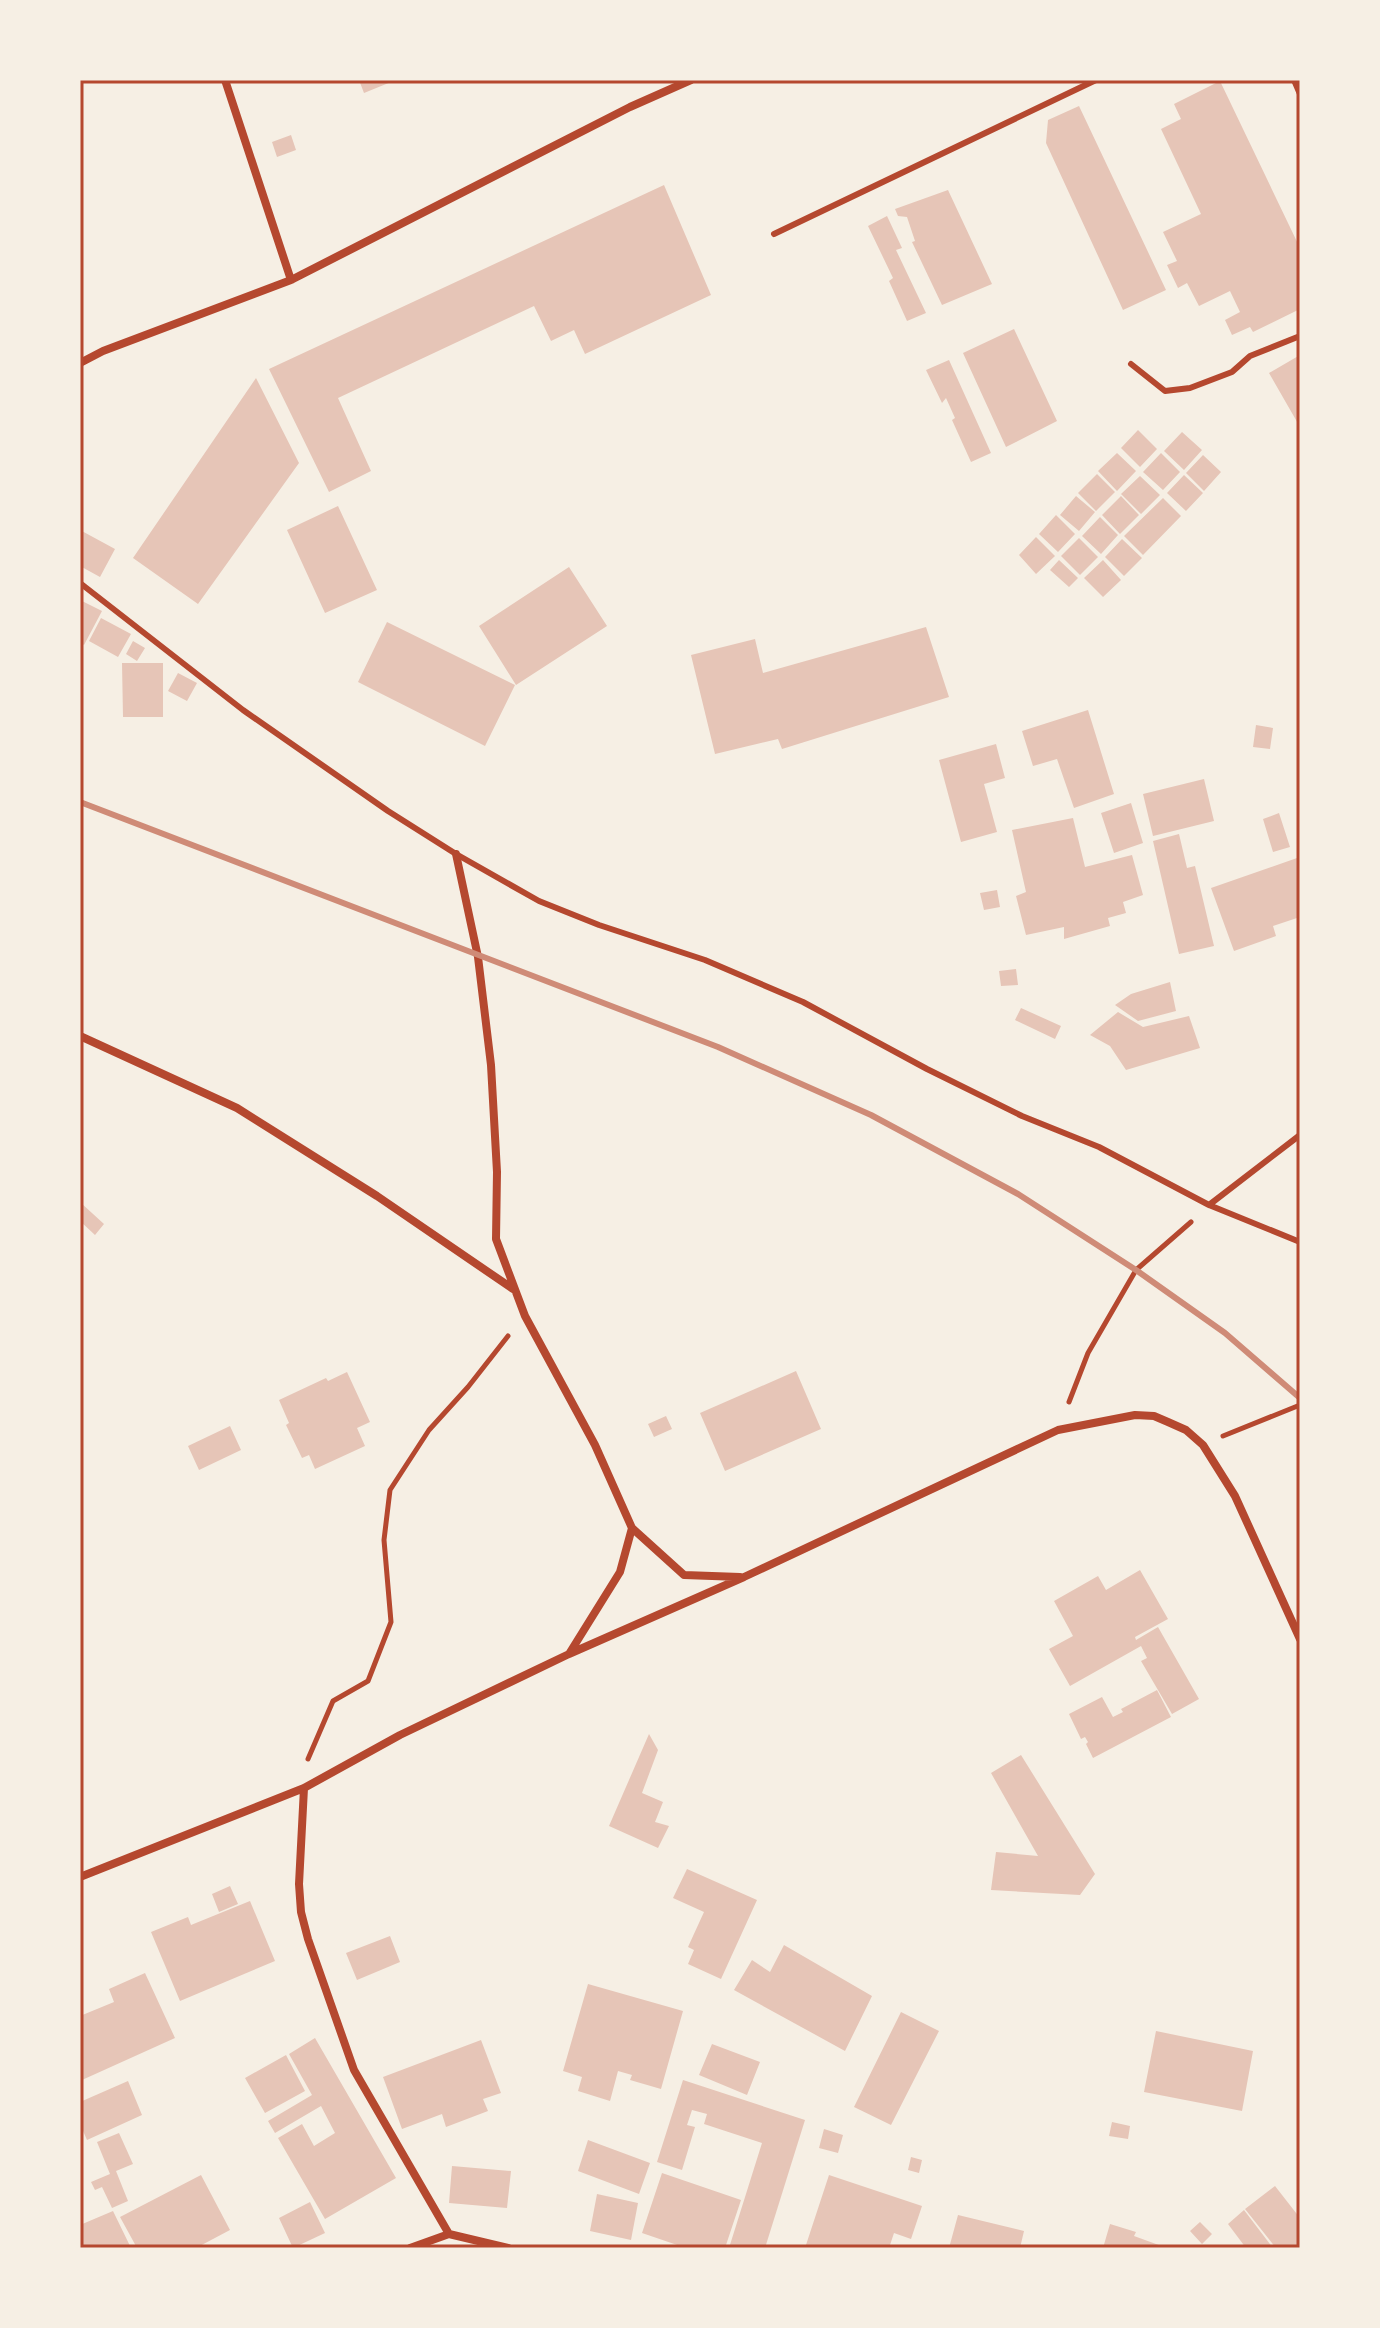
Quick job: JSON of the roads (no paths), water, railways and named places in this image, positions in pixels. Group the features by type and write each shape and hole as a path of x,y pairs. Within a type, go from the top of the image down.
{"street":[{"path":"225,80 291,280"},
{"path":"80,363 103,351 291,280 630,107 691,80"},
{"path":"456,854 478,957 491,1065 497,1172 496,1239 513,1289 595,1445 632,1528 684,1575 744,1577"},
{"path":"80,1036 237,1108 377,1196 513,1289"},
{"path":"80,1877 304,1788 400,1735 569,1654 744,1577 1058,1430 1135,1415 1154,1416 1186,1430 1203,1445 1235,1496 1300,1639"},
{"path":"569,1654 620,1572 632,1528"},
{"path":"304,1788 299,1884 301,1912 308,1939 354,2070 449,2234"},
{"path":"410,2248 449,2234 508,2248"}],"lane":[{"path":"774,234 1096,80"},
{"path":"1294,80 1300,94"},
{"path":"1131,364 1165,391 1190,388 1232,372 1250,356 1300,336"},
{"path":"80,583 243,710 388,811 539,901 599,925 705,960 803,1002 1022,1116 1099,1147 1209,1205 1300,1242"},
{"path":"1209,1205 1300,1135"}],"railway":[{"path":"80,802 718,1047 871,1115 1018,1194 1136,1270 1225,1333 1300,1398"}]}
